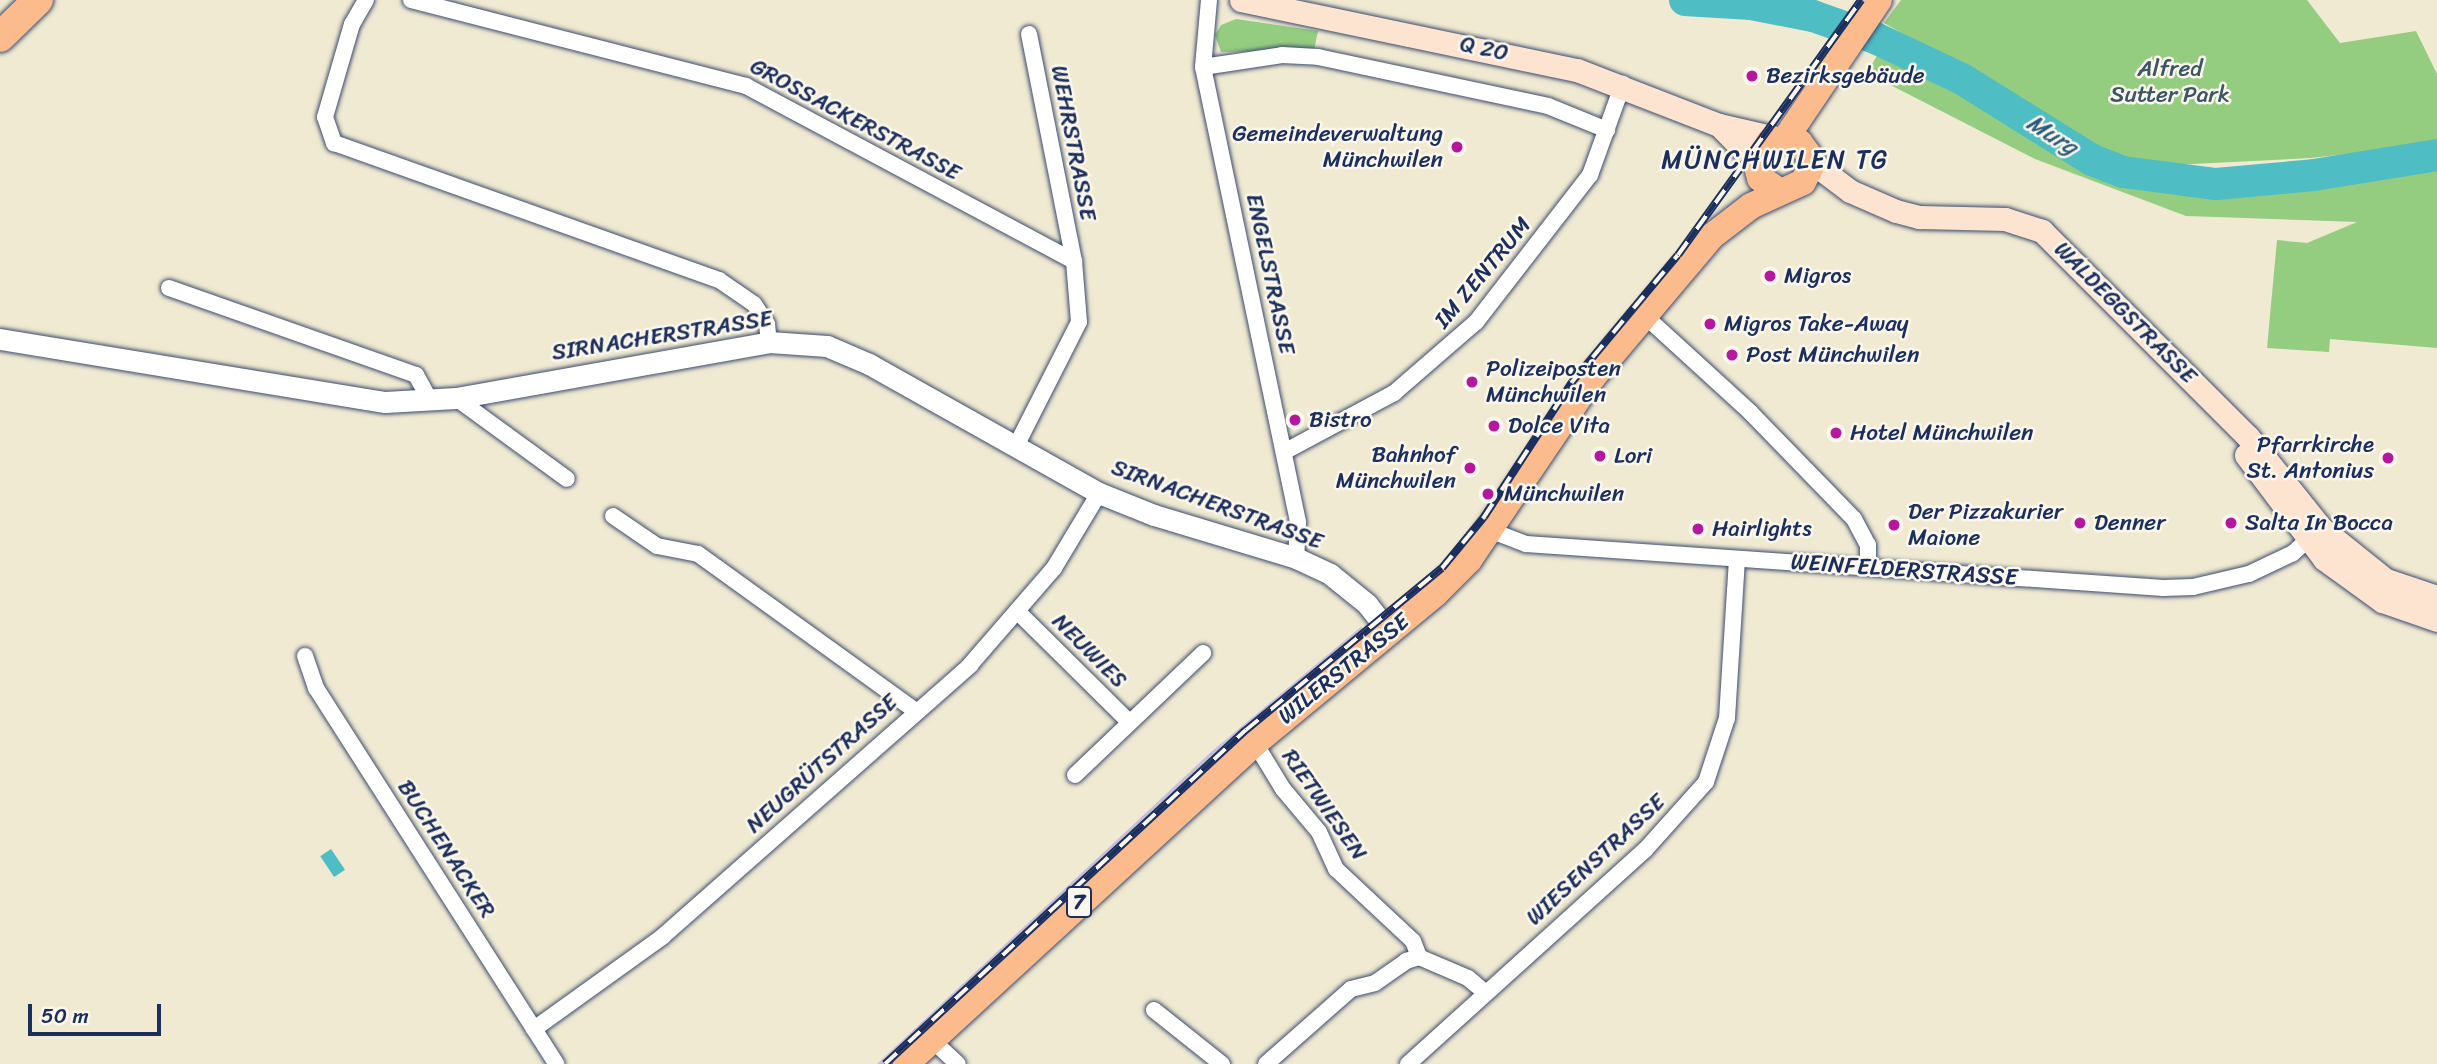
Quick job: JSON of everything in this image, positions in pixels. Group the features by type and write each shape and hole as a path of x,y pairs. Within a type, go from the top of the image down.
{"highway":[{"path":"0,37 38,0"}],"main road":[{"name":"Q 20","path":"1241,0 1483,48 1623,85 1719,125 1794,146"},
{"path":"1794,146 1762,147 1757,167 1765,184 1787,189 1807,175 1794,146 1825,80 1878,1"},
{"name":"Q 20","path":"1719,125 1757,167"},
{"name":"WALDEGGSTRASSE","path":"1794,146 1850,191 1919,217 1993,218 2042,231 2227,418 2238,443 2314,534"},
{"name":"WILERSTRASSE","path":"906,1064 1255,743 1436,593 1492,531 1592,378 1724,224 1757,167"},
{"name":"WALDEGGSTRASSE","path":"1787,189 1850,191"},
{"name":"WILERSTRASSE","path":"1724,224 1787,189"},
{"path":"2314,534 2386,580 2437,597"},
{"path":"2314,534 2324,559 2382,601 2437,620"}],"street":[{"path":"366,0 352,24 325,117 334,144 719,280 763,314 769,342"},
{"name":"GROSSACKERSTRASSE","path":"411,0 746,86 1074,261"},
{"name":"ENGELSTRASSE","path":"1209,0 1203,68 1284,452 1299,533 1296,558"},
{"name":"WEHRSTRASSE","path":"1028,34 1074,261"},
{"path":"1203,68 1282,55 1318,57 1548,106 1607,130"},
{"name":"IM ZENTRUM","path":"1284,452 1368,410 1414,379 1468,330 1590,175 1623,85"},
{"path":"1017,444 1079,322 1074,261"},
{"path":"169,288 416,375 430,400"},
{"path":"1645,316 1750,412 1854,519 1868,545 1868,567"},
{"name":"SIRNACHERSTRASSE","path":"0,339 344,398 430,400 456,398 769,342 798,342 847,353 1017,444 1099,493 1154,514 1296,558 1341,581 1389,632"},
{"path":"456,398 567,479"},
{"name":"NEUGRÜTSTRASSE","path":"534,1029 662,937 970,664 1019,613 1054,568 1099,493"},
{"path":"613,516 657,546 698,554 916,711"},
{"name":"WEINFELDERSTRASSE","path":"1492,531 1526,544 2193,587 2249,574 2293,553 2314,534"},
{"name":"WIESENSTRASSE","path":"1408,1064 1646,850 1706,782 1727,718 1737,559"},
{"name":"NEUWIES","path":"1019,613 1128,721"},
{"name":"NEUWIES","path":"1075,775 1128,721 1203,653"},
{"name":"BUCHENACKER","path":"305,656 316,688 556,1064"},
{"name":"RIETWIESEN","path":"1255,743 1283,789 1319,832 1336,869 1413,941 1419,957"},
{"path":"1266,1064 1351,989 1375,983 1406,961 1419,957 1468,978 1486,993"},
{"path":"1154,1010 1222,1064"},
{"path":"932,1040 958,1064"}],"shaded area":[{"path":"1362,626 1361,640 1130,842 892,1064 877,1064 1211,752"}],"green space":[{"name":"Alfred Sutter Park","path":"1901,0 2307,0 2340,43 2416,31 2437,74 2437,348 2330,339 2329,352 2267,348 2277,240 2307,243 2357,222 2186,216 2035,159 1867,73 1890,33 2133,170 2309,166 2408,147 2311,158 2133,167 1884,23"},
{"path":"1236,19 1318,31 1314,50 1221,52 1215,35 1221,25"}],"water":[{"path":"331,849 345,870 334,877 320,856"}],"waterway":[{"name":"Murg","path":"1685,0 1751,4 1813,16 1875,38 1962,79 2092,160 2123,172 2216,184 2314,175 2437,155"}],"railway":[{"path":"885,1064 1246,730 1442,568 1484,517 1572,382 1678,255 1861,0"}],"place":[{"name":"Bezirksgebäude","path":"1752,76"},
{"name":"Gemeindeverwaltung Münchwilen","path":"1457,147"},
{"name":"Migros","path":"1770,276"},
{"name":"Migros Take-Away","path":"1710,324"},
{"name":"Post Münchwilen","path":"1732,355"},
{"name":"Polizeiposten Münchwilen","path":"1472,382"},
{"name":"Bistro","path":"1295,420"},
{"name":"Dolce Vita","path":"1494,426"},
{"name":"Hotel Münchwilen","path":"1836,433"},
{"name":"Lori","path":"1600,456"},
{"name":"Pfarrkirche St. Antonius","path":"2388,458"},
{"name":"Bahnhof Münchwilen","path":"1470,468"},
{"name":"Münchwilen","path":"1488,494"},
{"name":"Denner","path":"2080,523"},
{"name":"Salta In Bocca","path":"2231,523"},
{"name":"Der Pizzakurier Maione","path":"1894,525"},
{"name":"Hairlights","path":"1698,529"}],"district":[{"name":"MÜNCHWILEN TG","path":"1775,160"}]}
